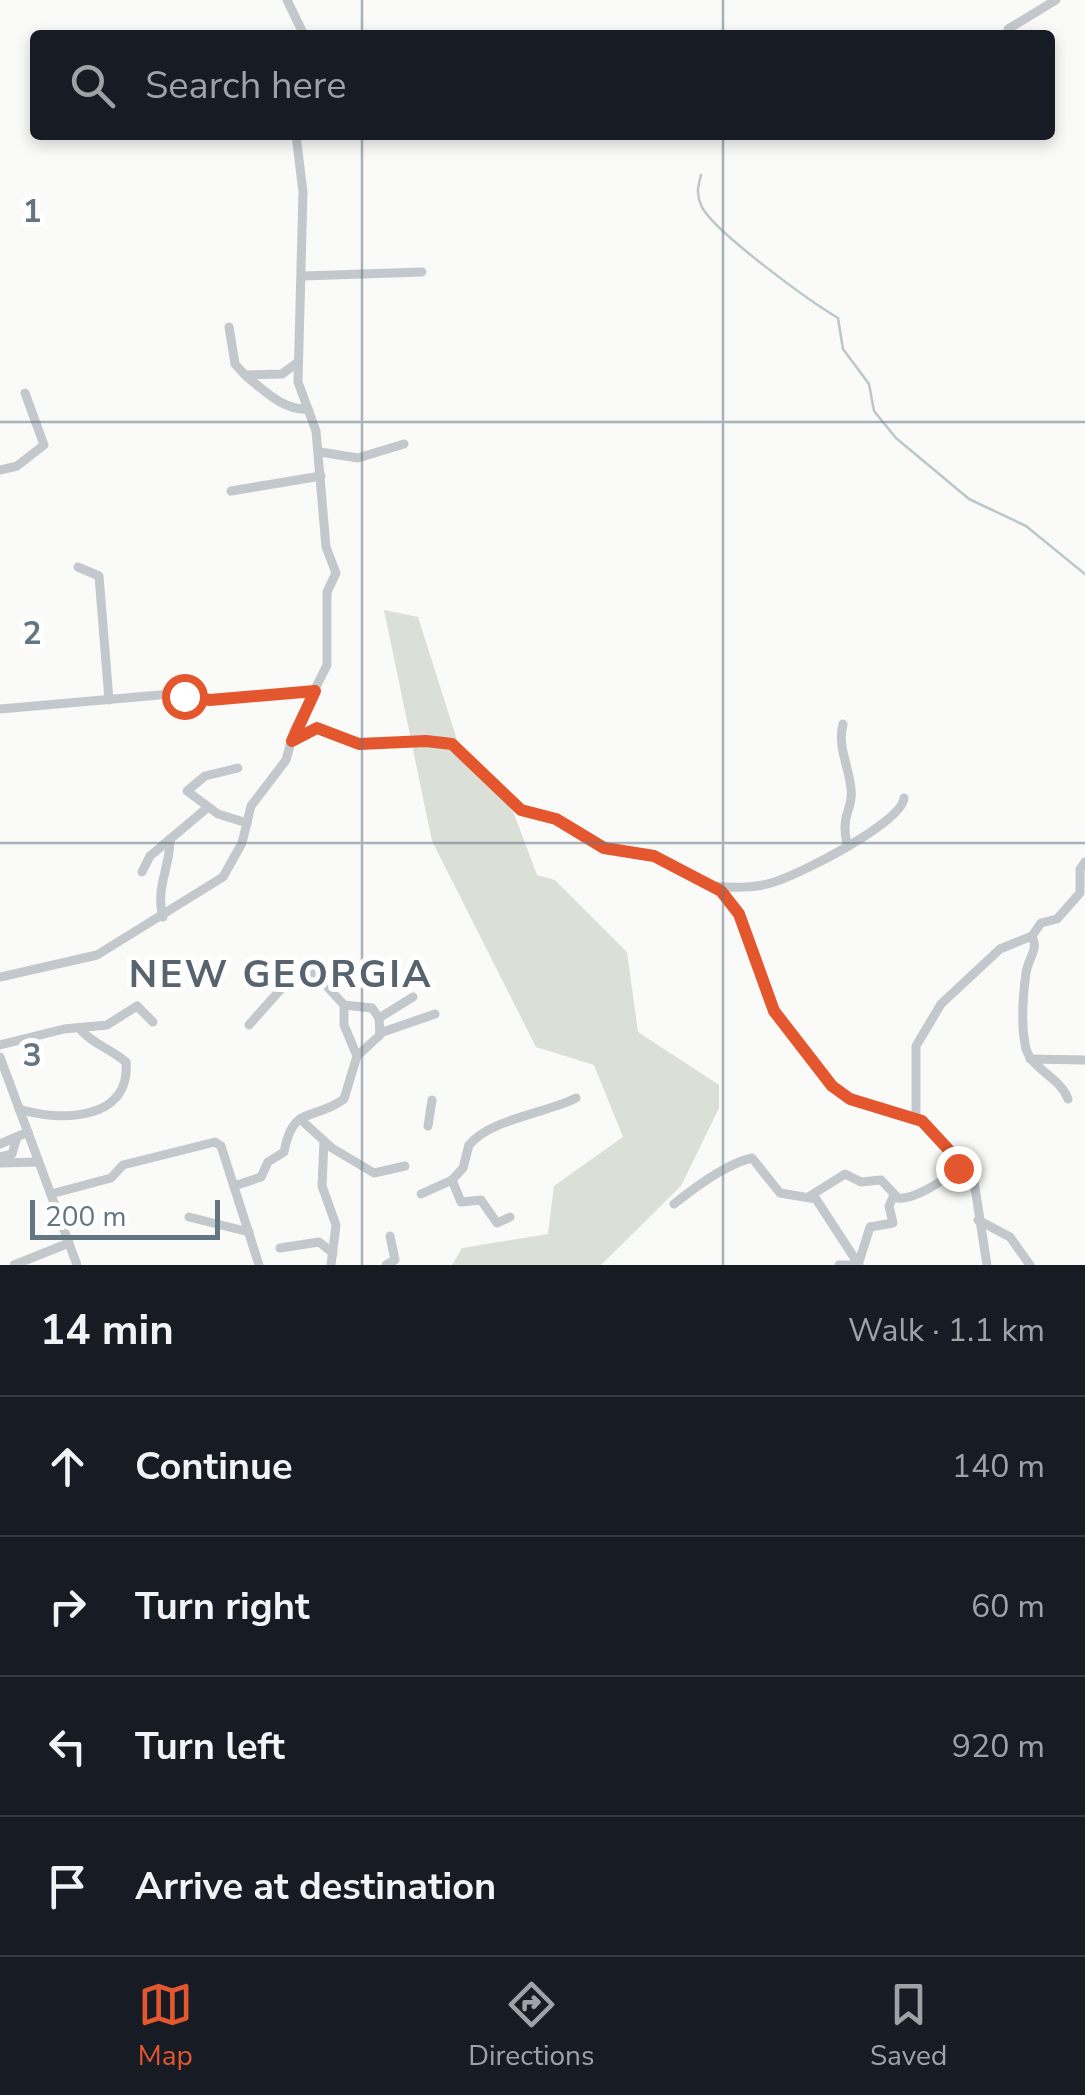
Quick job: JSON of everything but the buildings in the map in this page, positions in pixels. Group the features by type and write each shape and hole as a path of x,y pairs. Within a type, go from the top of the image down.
{"street":[{"path":"287,0 302,30"},
{"path":"1008,29 1056,0"},
{"path":"0,977 90,958 164,917 223,877 233,864 251,806 282,768 328,658 327,595 336,576 326,549 320,452 298,382 303,192 297,140"},
{"path":"303,276 422,272"},
{"path":"229,327 235,364 245,375 278,401 296,410 308,409"},
{"path":"282,374 297,363"},
{"path":"245,375 282,374 298,382"},
{"path":"0,470 17,466 44,445 26,393"},
{"path":"320,452 358,458 404,444"},
{"path":"232,490 321,476"},
{"path":"78,567 99,576 108,700"},
{"path":"0,708 178,694 210,700 315,691"},
{"path":"843,724 841,745 852,796 842,817 847,844"},
{"path":"292,741 317,728 359,744 452,744 521,810 556,819 604,848 654,856 709,884 734,904 774,1011 832,1086 850,1099 916,1118 930,1127 973,1175 987,1265"},
{"path":"238,768 206,776 187,787 208,808 247,823"},
{"path":"709,884 721,887 772,883 807,871 896,816 904,798"},
{"path":"142,872 150,856 208,808"},
{"path":"164,917 161,878 170,857 170,840"},
{"path":"916,1118 916,1046 933,1016 1000,949 1032,936 1041,923 1062,915 1080,893 1080,869 1085,862"},
{"path":"1032,936 1036,946 1026,971 1023,1023 1030,1059 1058,1081 1068,1099"},
{"path":"249,1025 281,989 309,970 344,1005 372,1008 379,1018 380,1033"},
{"path":"379,1018 413,997"},
{"path":"344,1005 344,1026 357,1056"},
{"path":"0,1045 106,1024 137,1006 153,1022"},
{"path":"234,1186 261,1177 268,1162 284,1152 286,1134 300,1118 344,1100 357,1056 380,1033 435,1014"},
{"path":"20,1109 69,1118 114,1101 123,1087 126,1062 106,1044 89,1040 79,1028"},
{"path":"0,1057 77,1265"},
{"path":"1030,1059 1085,1060"},
{"path":"422,1194 452,1180 463,1168 469,1145 477,1136 576,1098"},
{"path":"428,1126 432,1100"},
{"path":"300,1118 324,1142 374,1173 405,1166"},
{"path":"0,1144 28,1132"},
{"path":"0,1160 12,1154 16,1137"},
{"path":"51,1194 111,1178 122,1165 214,1142 221,1146 259,1265"},
{"path":"324,1142 322,1179 335,1220 331,1265"},
{"path":"674,1204 697,1185 722,1176 730,1165 752,1158 780,1193 816,1199 857,1265"},
{"path":"0,1160 38,1162"},
{"path":"810,1196 845,1174 861,1182 881,1180 894,1195 913,1198 952,1173 960,1162"},
{"path":"452,1180 461,1202 481,1200 498,1223 510,1216"},
{"path":"857,1265 870,1227 893,1223 889,1206 894,1195"},
{"path":"189,1217 249,1232"},
{"path":"978,1220 1010,1238 1030,1265"},
{"path":"386,1265 395,1260 390,1236"},
{"path":"14,1265 69,1242"},
{"path":"280,1248 319,1242 334,1253"},
{"path":"840,1265 857,1265"}],"shaded area":[{"path":"384,610 418,617 457,740 487,778 507,795 537,875 555,880 627,952 638,1032 719,1085 719,1108 681,1186 601,1265 452,1265 462,1248 548,1234 554,1186 623,1137 594,1065 536,1047 432,841"}],"waterway":[{"path":"701,175 701,205 723,231 838,318 843,349 869,384 874,411 896,438 969,499 1026,526 1085,574"}],"district":[{"name":"NEW GEORGIA","path":"281,974"}],"route":[{"path":"184,696 210,700 315,691 292,741 317,728 344,742 359,744 452,744 521,810 568,824 604,848 654,856 721,891 739,914 774,1011 832,1086 850,1099 922,1121 960,1162 958,1168"}]}
